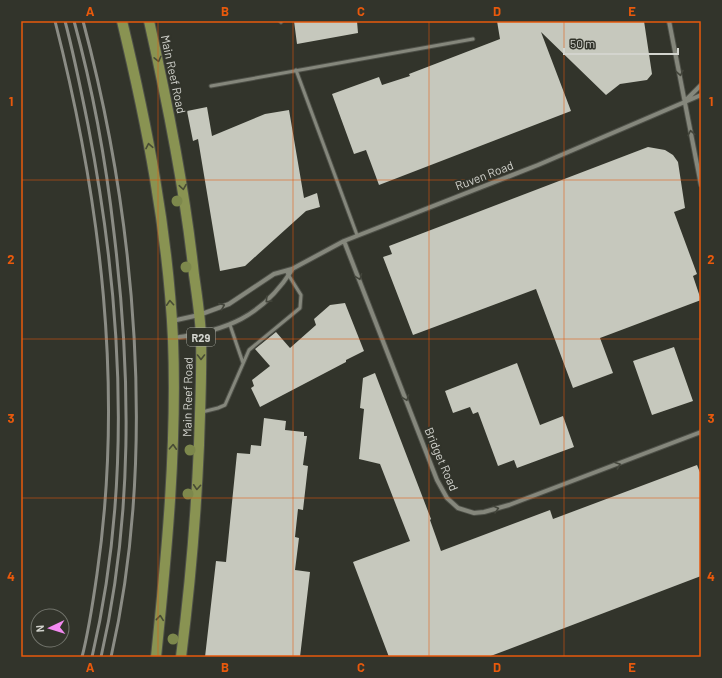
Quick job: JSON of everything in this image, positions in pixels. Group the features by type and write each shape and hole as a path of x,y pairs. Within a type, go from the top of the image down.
{"main road":[{"name":"Main Reef Road","path":"122,21 138,89 157,188 173,338 173,436 166,561 156,657"},
{"name":"Main Reef Road","path":"149,21 166,97 182,181 201,334 200,412 191,565 181,657"}],"street":[{"path":"669,21 701,185"},
{"name":"Ruven Road","path":"685,101 701,85"},
{"name":"Ruven Road","path":"173,338 201,334 230,325 261,308 280,287 287,273 292,269 357,235 538,165 701,95"},
{"name":"Bridget Road","path":"344,241 437,480 447,498 458,508 474,513 509,505 701,432"},
{"path":"172,321 199,315 229,304 274,274 287,273"}],"lane":[{"path":"211,86 473,39"},
{"path":"296,70 357,235"},
{"path":"200,412 225,405 243,363 252,347 270,331 296,313 300,308 301,295 287,273"},
{"path":"230,325 243,363"}],"building":[{"path":"294,21 357,21 358,33 297,44"},
{"path":"497,21 644,21 652,74 647,80 620,84 606,95 541,32 571,111 379,185 366,150 354,154 332,94 379,77 382,85 410,76 409,74 500,39"},
{"path":"207,107 212,136 265,114 289,110 304,198 317,193 320,207 306,211 245,266 220,271 198,139 193,141 187,111"},
{"path":"648,147 665,150 673,155 678,162 685,208 674,212 697,274 693,276 701,300 600,338 613,373 573,388 536,289 413,335 383,257 392,254 389,246"},
{"path":"345,303 364,351 260,407 251,388 254,386 252,380 270,366 255,349 276,332 290,348 316,325 314,319 330,305"},
{"path":"674,347 693,401 652,415 633,361"},
{"path":"517,363 540,425 563,416 574,447 517,468 514,460 498,466 478,412 473,414 470,407 453,413 445,391"},
{"path":"375,373 431,519 430,520 441,551 550,510 553,519 697,465 701,475 701,576 488,657 389,657 353,562 410,541 380,464 359,459 364,409 360,408 363,378"},
{"path":"264,418 286,421 285,430 304,432 304,436 307,436 303,465 308,466 303,510 298,509 295,537 299,538 295,570 310,572 300,657 205,657 216,561 226,562 237,453 250,454 251,445 261,446"}],"railway":[{"path":"55,21 85,158 96,227 108,365 108,435 105,505 94,595 82,657"},
{"path":"65,21 83,99 100,191 109,257 115,324 118,391 118,458 113,525 105,591 92,657"},
{"path":"74,21 93,100 107,180 120,286 124,339 126,392 124,499 119,552 101,657"},
{"path":"83,21 101,97 116,176 127,256 134,338 136,419 133,500 125,580 111,657"}]}
